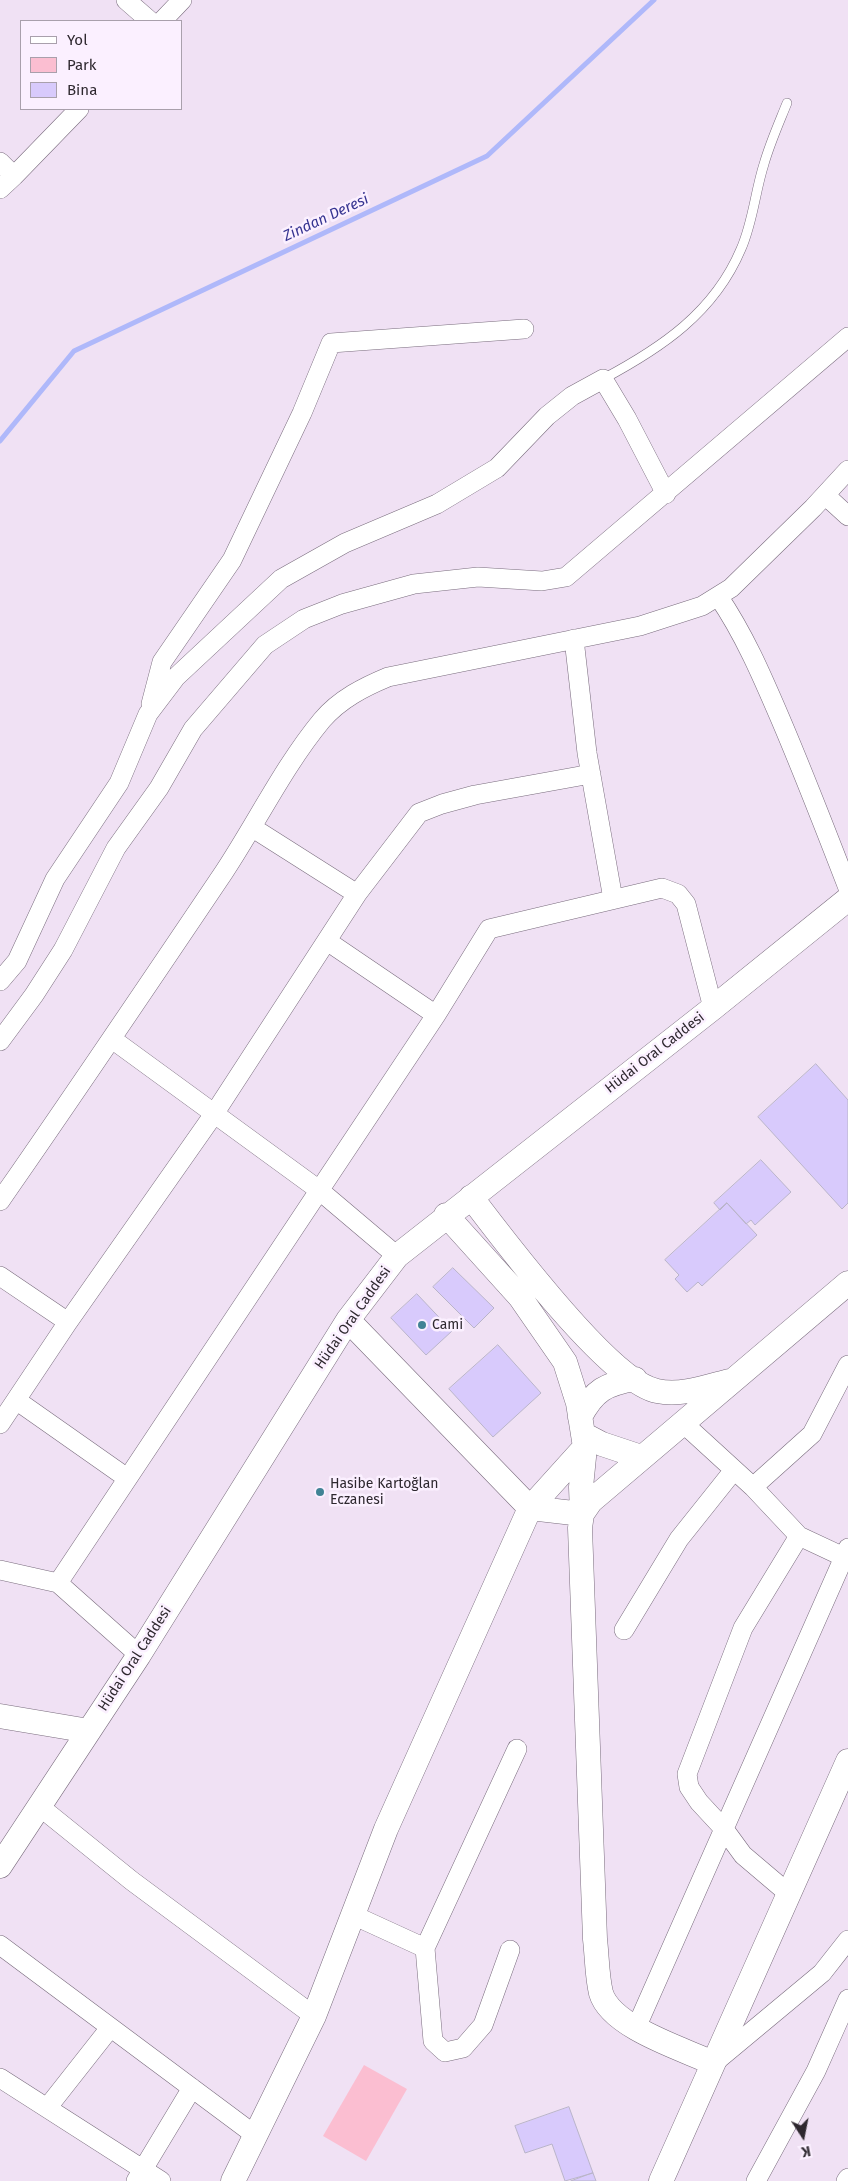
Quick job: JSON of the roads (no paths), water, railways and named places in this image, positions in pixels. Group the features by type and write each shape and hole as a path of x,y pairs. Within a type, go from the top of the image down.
{"street":[{"path":"126,0 149,20"},
{"path":"163,20 182,0"},
{"path":"0,189 77,110"},
{"path":"0,162 14,176"},
{"path":"0,981 17,961 55,879 119,783 148,714 162,662 232,560 302,413 331,343 524,328"},
{"path":"0,1041 34,995 62,950 116,848 159,788 193,728 265,644 304,619 342,604 414,584 478,577 542,581 566,577 666,494 848,337"},
{"path":"148,714 176,677 281,579 345,543 437,504 497,468 547,416 572,396 602,379 627,419 666,494"},
{"path":"0,1200 112,1039 253,828 290,764 324,718 356,690 388,677 640,626 702,606 731,588 848,470"},
{"path":"825,495 848,516"},
{"path":"718,596 736,623 760,671 848,888"},
{"path":"574,639 590,774 613,900"},
{"path":"0,1424 68,1322 214,1114 357,894 419,813 442,804 475,795 590,774"},
{"path":"253,828 357,894"},
{"path":"58,1583 436,1015 489,929 662,888 678,894 686,904 713,1008"},
{"name":"Hüdai Oral Caddesi","path":"0,1866 139,1655 348,1320 397,1256 713,1008 848,899"},
{"path":"327,941 436,1015"},
{"path":"112,1039 319,1190 397,1256"},
{"path":"471,1197 544,1290 622,1372 656,1391 683,1423 753,1487 799,1536 847,1555 636,2028"},
{"path":"446,1216 520,1297 565,1362 583,1432 602,1444 641,1457"},
{"path":"0,1276 68,1322"},
{"path":"582,1514 591,1501 641,1457 848,1283"},
{"path":"348,1320 530,1508 582,1514"},
{"path":"753,1487 812,1434 848,1364"},
{"path":"635,1379 617,1382 598,1391 589,1400 583,1432 582,1514 580,1528 595,1939 602,1994 615,2014 636,2028 713,2063"},
{"path":"656,1391 683,1392 733,1380"},
{"path":"16,1400 127,1478"},
{"path":"233,2181 314,2016 386,1829 530,1508 583,1432"},
{"path":"624,1630 679,1539 734,1470"},
{"path":"789,1894 743,1855 724,1828 699,1802 689,1787 687,1774 743,1628 799,1536"},
{"path":"0,1570 58,1583 139,1655"},
{"path":"0,1716 89,1731"},
{"path":"510,1950 483,2024 463,2048 445,2052 433,2041 425,1948 517,1749"},
{"path":"660,2181 848,1762"},
{"path":"39,1806 132,1881 314,2016"},
{"path":"353,1916 425,1948"},
{"path":"713,2063 822,1973 848,1940"},
{"path":"0,1945 255,2135"},
{"path":"756,2181 816,2071 848,1999"},
{"path":"47,2108 110,2028"},
{"path":"0,2078 47,2108 139,2175 161,2181"},
{"path":"139,2175 192,2088"}],"lane":[{"path":"602,379 648,354 674,336 714,294 726,278 742,247 764,164 787,103"}],"waterway":[{"name":"Zindan Deresi","path":"0,441 74,351 487,156 654,0"}],"place":[{"name":"Cami","path":"422,1325"},
{"name":"Hasibe Kartoğlan Eczanesi","path":"320,1492"}]}
